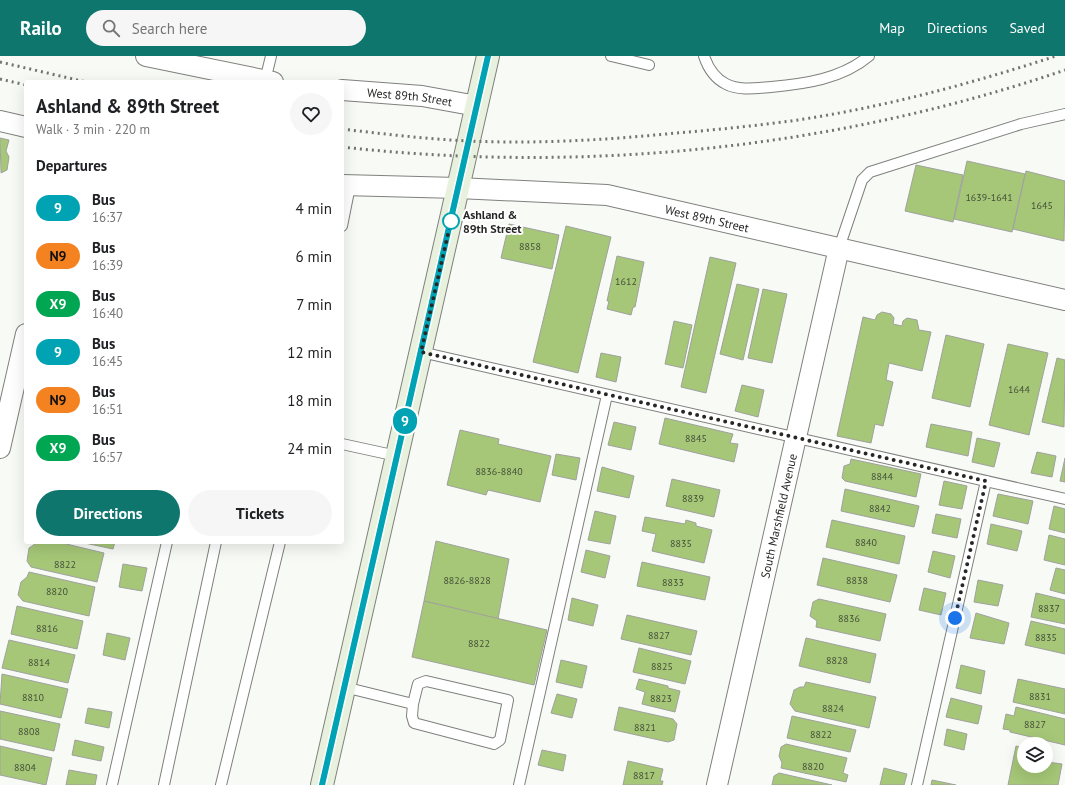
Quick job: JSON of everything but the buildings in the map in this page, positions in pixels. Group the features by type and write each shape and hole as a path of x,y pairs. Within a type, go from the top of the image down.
{"main road":[{"path":"322,785 488,56"}],"street":[{"path":"146,56 264,80"},
{"name":"West 89th Street","path":"344,90 422,96 477,106"},
{"path":"0,121 24,127"},
{"name":"West 89th Street","path":"346,185 458,188 606,195 1065,300"},
{"name":"South Marshfield Avenue","path":"717,785 839,248"},
{"path":"0,448 24,343"}],"lane":[{"path":"269,80 271,56"},
{"path":"612,56 649,65"},
{"path":"704,56 712,75 727,84 739,87 756,88 804,84 836,75 869,56"},
{"path":"839,248 862,180 870,172 1021,124 1065,114"},
{"path":"344,206 346,185"},
{"path":"421,352 1065,499"},
{"path":"518,785 607,395"},
{"path":"344,444 397,456"},
{"path":"917,785 986,481"},
{"path":"112,785 167,544"},
{"path":"164,785 216,544"},
{"path":"221,785 280,544"},
{"path":"426,680 508,700 500,740 494,744 414,723 412,716 413,704 418,684 426,680"},
{"path":"344,687 413,704"}],"railway":[{"path":"344,129 437,139 495,142 547,142 734,128 825,116 892,102 991,76 1056,56"},
{"path":"0,62 77,80"},
{"path":"344,147 433,155 525,157 616,155 708,148 799,136 889,119 978,97 1065,70"},
{"path":"0,79 24,85"}],"bus line":[{"name":"9","path":"322,785 488,56"}],"place":[{"name":"Ashland & 89th Street","path":"451,221"}],"route":[{"path":"451,221 421,352 986,481 955,618"}]}
